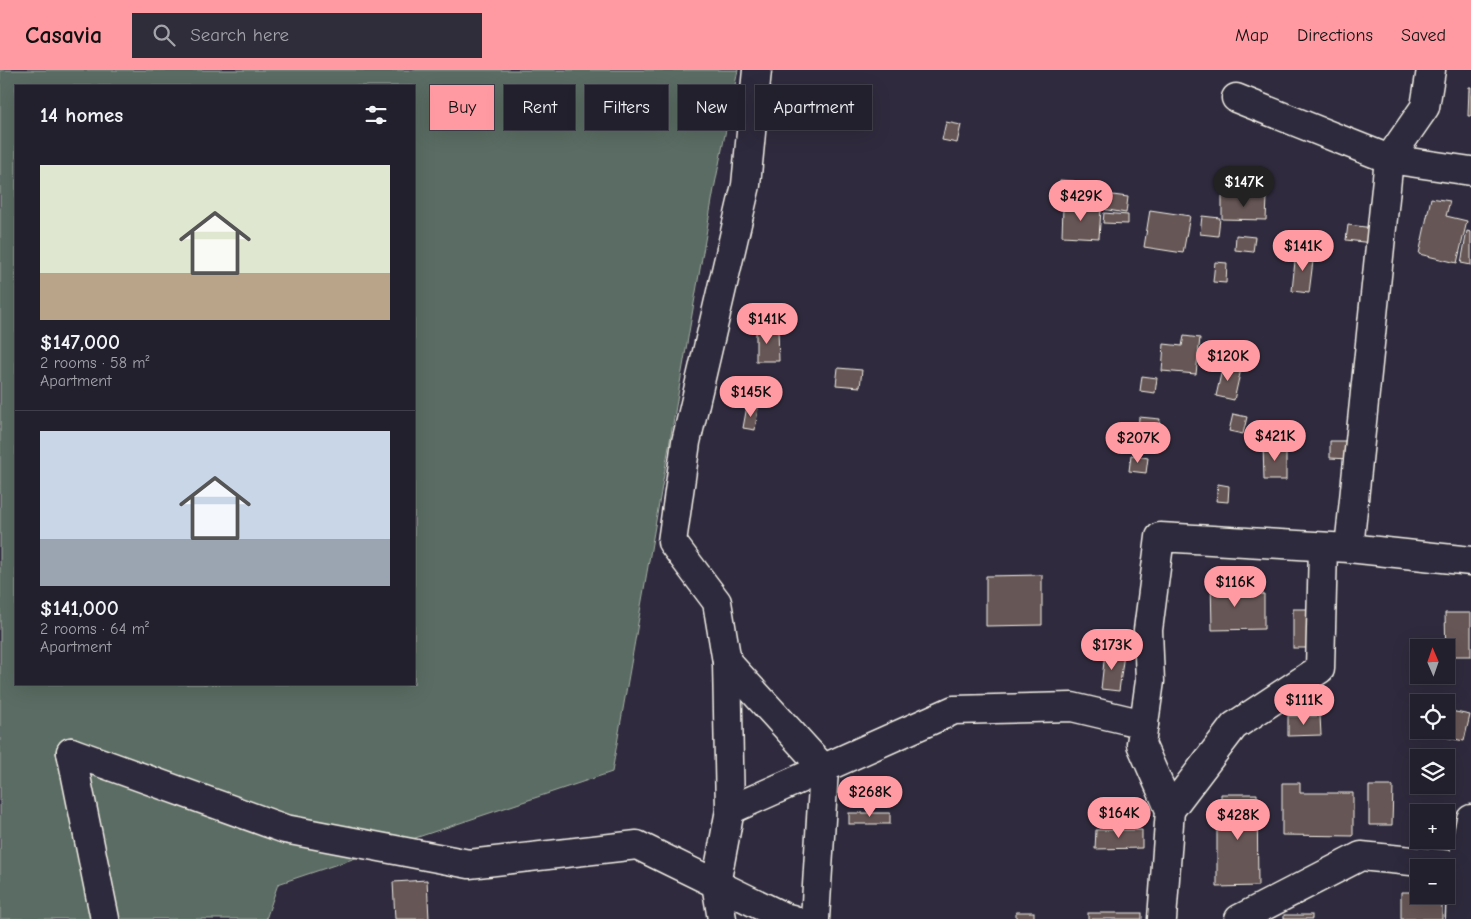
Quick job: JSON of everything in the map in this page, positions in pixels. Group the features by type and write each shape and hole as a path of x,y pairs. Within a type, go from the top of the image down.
{"street":[{"path":"722,919 716,884 730,810 727,662 717,602 672,542 686,442 746,185 757,70"},
{"path":"1170,810 1234,726 1320,670 1389,159 1425,107 1431,70"},
{"path":"1236,98 1389,159 1471,172"},
{"path":"1162,919 1170,810 1141,744 1150,681 1148,630 1160,537 1336,547 1471,561"},
{"path":"727,662 824,769 815,919"},
{"path":"730,810 954,710 1072,707 1144,724"},
{"path":"105,919 71,752 285,829 469,864 637,845 784,917 792,919"},
{"path":"1460,919 1462,866 1471,819"},
{"path":"1239,919 1361,856 1462,866"}],"green space":[{"path":"0,70 738,70 735,85 678,85 678,130 726,130 612,772 278,884 266,919 0,919"}],"building":[{"path":"1469,87 1471,87 1471,116 1468,116"},
{"path":"946,122 961,125 957,143 942,140"},
{"path":"1060,180 1074,181 1072,204 1058,203"},
{"path":"1105,194 1128,197 1126,213 1102,209"},
{"path":"1222,196 1267,197 1266,220 1222,219"},
{"path":"1431,198 1450,201 1446,216 1467,221 1457,263 1419,254"},
{"path":"1063,207 1101,209 1099,238 1062,236"},
{"path":"1150,210 1190,216 1183,253 1144,247"},
{"path":"1104,213 1128,215 1128,224 1103,223"},
{"path":"1202,216 1220,218 1218,236 1200,234"},
{"path":"1348,225 1374,228 1372,243 1346,240"},
{"path":"1467,231 1471,232 1471,265 1461,263"},
{"path":"1236,235 1255,237 1253,252 1235,250"},
{"path":"1296,251 1314,253 1309,293 1292,291"},
{"path":"1215,262 1227,263 1226,283 1213,282"},
{"path":"756,328 778,328 779,361 756,361"},
{"path":"1184,336 1200,338 1196,374 1162,371 1164,344 1182,346"},
{"path":"1223,365 1241,369 1234,400 1216,396"},
{"path":"838,368 862,370 860,387 836,385"},
{"path":"1142,376 1157,378 1155,393 1140,391"},
{"path":"747,406 758,408 755,430 743,428"},
{"path":"1233,414 1247,417 1243,434 1229,431"},
{"path":"1139,417 1160,419 1158,435 1138,433"},
{"path":"1330,441 1350,441 1350,459 1330,458"},
{"path":"1263,444 1286,444 1286,480 1264,480"},
{"path":"1131,455 1148,458 1146,473 1129,471"},
{"path":"1218,484 1229,486 1228,502 1216,501"},
{"path":"1042,575 1042,625 986,626 986,576"},
{"path":"1231,579 1231,595 1264,594 1264,629 1212,630 1211,580"},
{"path":"1293,609 1312,609 1312,648 1293,648"},
{"path":"1445,613 1471,613 1471,656 1455,656 1455,639 1446,639"},
{"path":"1105,652 1124,654 1119,691 1101,689"},
{"path":"1455,712 1470,715 1464,741 1454,739"},
{"path":"1288,716 1320,716 1321,735 1288,736"},
{"path":"1282,783 1300,783 1300,793 1353,793 1353,836 1282,835"},
{"path":"1369,786 1393,786 1392,825 1369,825"},
{"path":"1221,794 1257,794 1258,886 1217,887 1217,813 1221,813"},
{"path":"849,813 890,813 890,824 849,824"},
{"path":"1096,830 1142,830 1142,848 1095,849"},
{"path":"427,880 429,919 395,919 393,882"},
{"path":"1401,892 1410,892 1410,904 1442,904 1442,919 1401,919"},
{"path":"1016,912 1034,912 1034,919 1016,919"},
{"path":"1088,913 1142,913 1142,919 1088,919"},
{"path":"1284,915 1312,915 1312,919 1284,919"}]}
